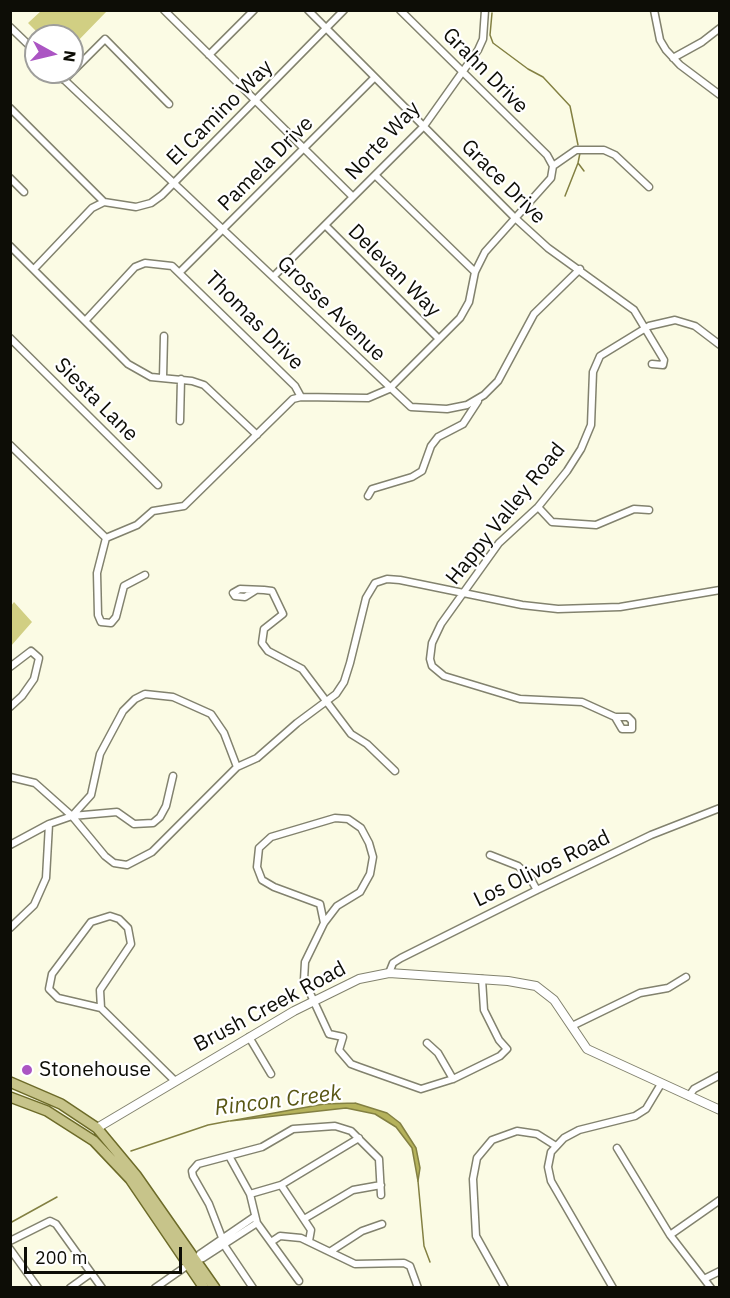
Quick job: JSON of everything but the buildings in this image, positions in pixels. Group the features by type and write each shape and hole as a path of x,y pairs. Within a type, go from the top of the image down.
{"main road":[{"path":"10,1082 61,1104 97,1128 150,1206 192,1262 215,1287"},
{"path":"10,1097 47,1112 111,1151"},
{"path":"87,1135 97,1128"},
{"path":"192,1262 204,1287"}],"street":[{"path":"164,10 254,102 353,197"},
{"path":"209,55 254,10"},
{"name":"Grace Drive","path":"308,10 514,217 548,248 634,310 663,360 663,365 652,364"},
{"name":"El Camino Way","path":"104,202 145,205 162,195 344,10"},
{"name":"Grahn Drive","path":"400,10 547,155 553,166"},
{"name":"Norte Way","path":"274,276 424,126 478,51 483,39 485,10"},
{"path":"654,10 660,40 672,58 720,95"},
{"path":"10,27 24,40"},
{"path":"672,58 702,42 720,28"},
{"path":"84,60 105,39 169,104"},
{"name":"Pamela Drive","path":"180,272 374,78"},
{"name":"Grosse Avenue","path":"68,84 104,120 175,182 389,389 411,407 423,410 457,407 480,398 498,381 534,314 580,269"},
{"path":"10,108 104,202 92,208 35,268"},
{"path":"106,538 137,525 153,511 184,506 293,399 301,396 368,398 389,389 460,318 469,302 475,272 485,252 514,217 546,185 553,166 576,150 604,150 615,156 649,187"},
{"path":"375,175 475,272"},
{"path":"10,178 24,192"},
{"name":"Delevan Way","path":"326,226 439,339"},
{"path":"10,246 35,268 134,369 151,377 204,385 257,435"},
{"path":"86,320 135,267 145,263 158,263 172,266 180,272"},
{"name":"Thomas Drive","path":"180,272 295,386 301,396"},
{"name":"Happy Valley Road","path":"615,717 582,702 520,699 452,679 436,671 430,659 432,643 441,624 499,543 538,507 567,471 587,438 592,416 596,363 608,350 646,328 666,321 686,322 720,345"},
{"path":"163,378 164,336"},
{"name":"Siesta Lane","path":"10,338 158,485"},
{"path":"180,421 181,380"},
{"path":"368,496 372,489 412,477 422,471 430,446 438,437 463,424 480,398"},
{"path":"10,445 106,538"},
{"path":"538,507 552,522 596,525 634,509 649,510"},
{"path":"106,538 97,573 98,615 101,622 111,622 116,617 124,586 145,575"},
{"path":"10,777 35,783 72,816 105,856 114,863 127,865 152,852 163,843 237,767 257,758 297,723 336,694 344,682 366,598 375,583 387,579 400,580 522,605 568,609 620,607 720,590"},
{"path":"256,590 272,591 283,614 264,629 262,643 268,651 302,669 351,734 367,744 395,771"},
{"path":"10,667 31,651 39,658 34,679 22,696 10,707"},
{"path":"72,816 91,795 100,754 123,711 129,704 146,694 173,697 211,714 224,732 237,767"},
{"path":"10,844 49,824 72,816 117,812 135,824 153,823 160,817 166,806 173,776"},
{"name":"Los Olivos Road","path":"389,973 393,963 401,958 537,890 651,835 720,808"},
{"path":"335,908 267,885 257,867 259,848 270,837 335,818 348,819 366,835 373,856 365,887 335,908 324,922 307,956 303,971 312,1002 329,1034 343,1037 339,1050 351,1064 421,1089 453,1079 500,1056 507,1048 499,1040 484,1010 482,979"},
{"path":"10,928 34,905 46,878 49,824"},
{"path":"490,855 518,866 529,876 537,890"},
{"path":"320,904 324,922"},
{"path":"101,1008 100,990 131,944 128,928 118,919 110,916 91,922 52,974 49,988 58,998 101,1008 174,1080"},
{"name":"Brush Creek Road","path":"97,1128 174,1080 312,1002 359,979 389,973 527,983 541,988 554,1000 587,1049 720,1110"},
{"path":"572,1026 640,993 668,988 686,977"},
{"path":"249,1037 271,1074"},
{"path":"427,1043 438,1053 453,1079"},
{"path":"689,1096 694,1089 720,1075"},
{"path":"613,1287 551,1181 550,1152 579,1130 635,1116 646,1108 661,1084"},
{"path":"253,1287 224,1240 192,1171 203,1161 262,1147 293,1129 335,1126 351,1131 379,1159 381,1195"},
{"path":"505,1287 476,1236 473,1179 477,1158 492,1140 517,1131 537,1134 556,1146"},
{"path":"250,1194 280,1185 359,1138"},
{"path":"617,1148 670,1235 711,1287"},
{"path":"229,1156 250,1194 255,1220 299,1281"},
{"path":"280,1185 310,1230 309,1240"},
{"path":"304,1219 353,1190 381,1185"},
{"path":"670,1235 720,1200"},
{"path":"158,1287 255,1220"},
{"path":"10,1241 50,1221 56,1224 102,1287"},
{"path":"331,1251 362,1231 382,1224"},
{"path":"270,1242 280,1236 309,1240 355,1264 404,1263 410,1266 416,1287"},
{"path":"10,1249 38,1287"},
{"path":"706,1278 720,1271"},
{"path":"70,1287 91,1274"}],"shaded area":[{"path":"41,10 107,11 84,35 84,24 28,23"},
{"path":"14,602 32,622 11,646 11,606"},
{"path":"355,1103 387,1113 400,1123 416,1148 420,1168 418,1181 412,1148 396,1127 375,1114 346,1108 230,1121 324,1104"}],"waterway":[{"path":"492,13 490,35 493,43 528,69 543,77 570,106 578,145"},
{"path":"580,153 578,163 584,171"},
{"path":"565,196 578,163"},
{"name":"Rincon Creek","path":"131,1151 208,1125 229,1121"},
{"name":"Rincon Creek","path":"418,1181 424,1246 430,1262"},
{"name":"Rincon Creek","path":"10,1223 57,1197"}],"place":[{"name":"Stonehouse","path":"27,1070"}]}
